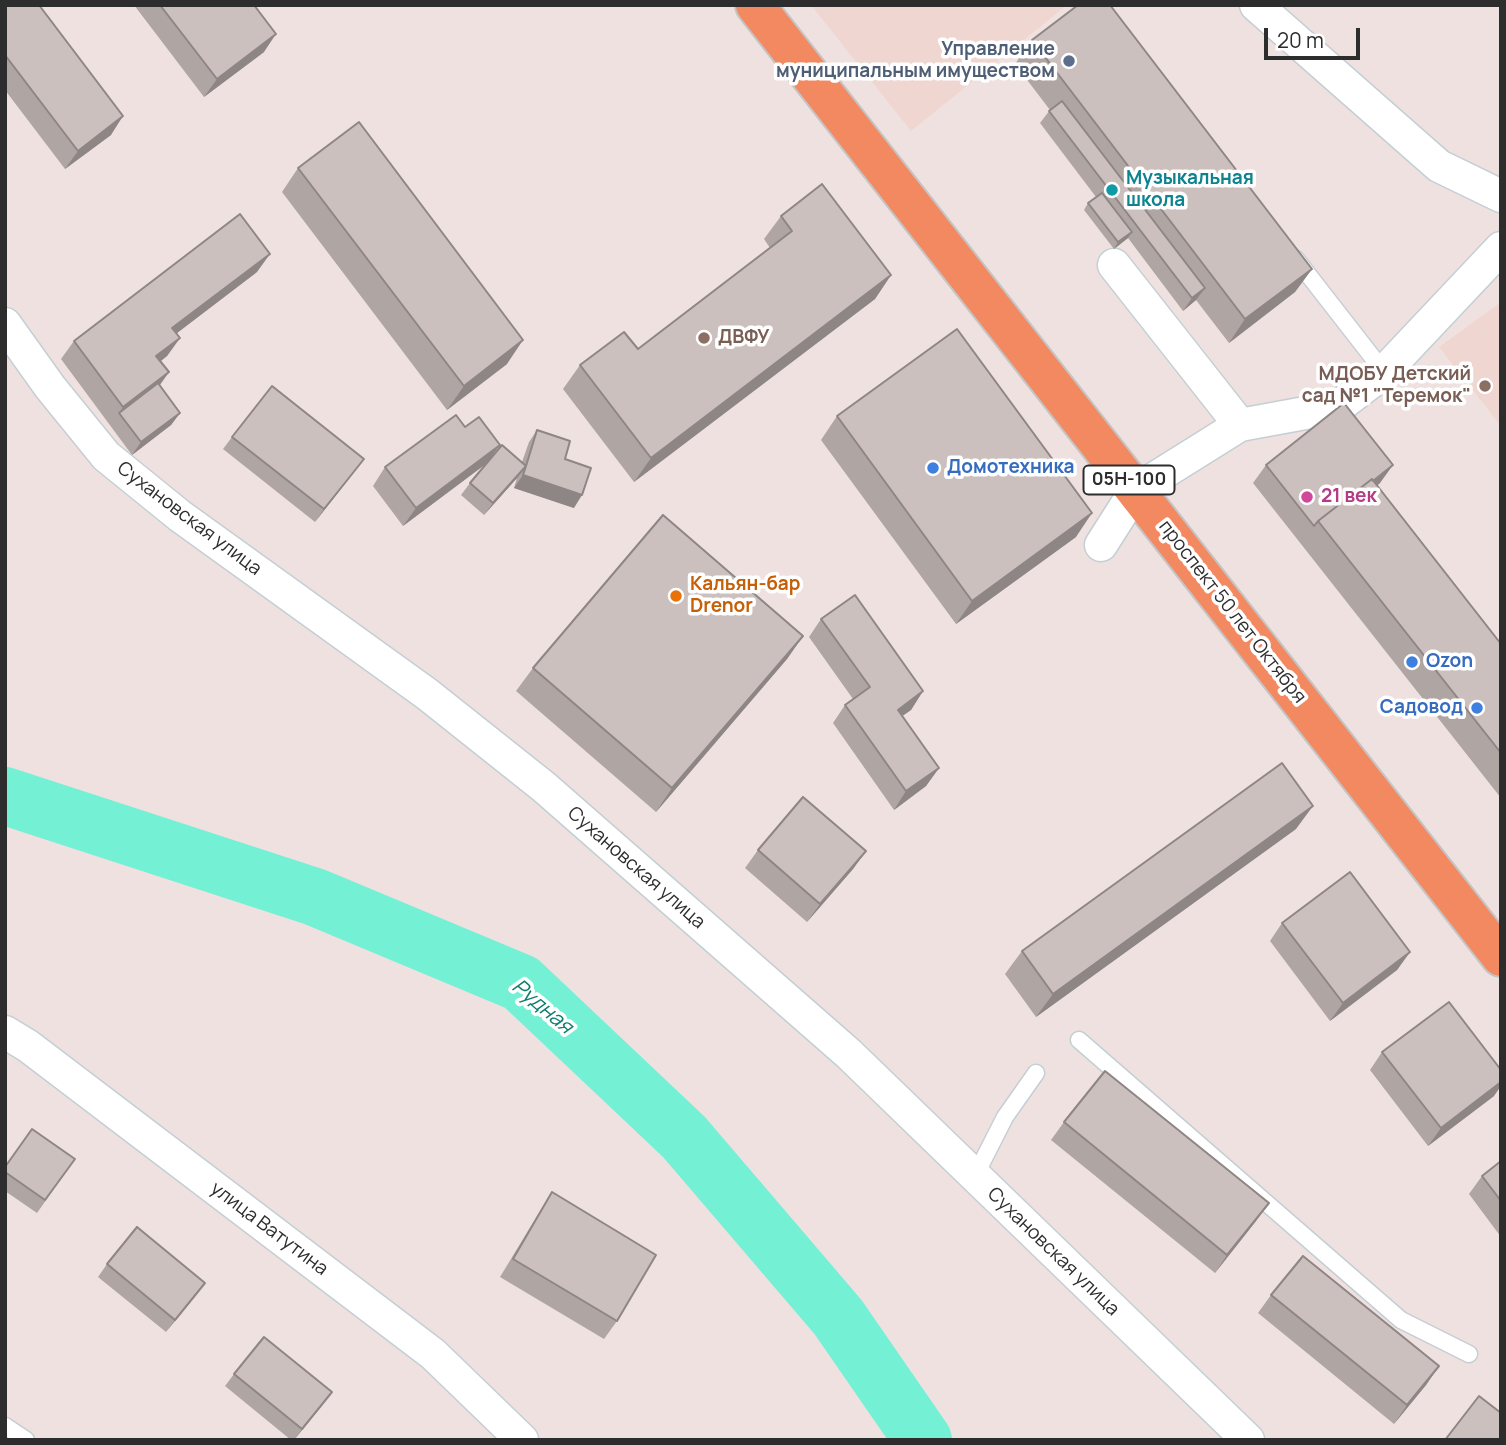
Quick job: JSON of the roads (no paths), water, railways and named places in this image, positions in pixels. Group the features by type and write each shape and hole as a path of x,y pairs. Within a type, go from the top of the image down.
{"main road":[{"name":"проспект 50 лет Октября","path":"755,5 1501,957"}],"street":[{"path":"1256,5 1439,166 1501,196"},
{"path":"1101,545 1136,490 1240,425 1338,407 1384,372 1501,248"},
{"path":"1114,265 1240,425"},
{"name":"Сухановская улица","path":"5,324 50,387 106,456 180,516 427,694 544,787 849,1054 1248,1440"},
{"name":"улица Ватутина","path":"5,1032 28,1046 433,1354 522,1440"}],"lane":[{"path":"1283,243 1384,372"},
{"path":"1079,1040 1401,1320 1469,1354"},
{"path":"975,1176 1006,1117 1036,1073"},
{"path":"5,1426 26,1440"}],"waterway":[{"name":"Рудная","path":"5,796 315,897 521,983 684,1137 838,1317 923,1440"}],"place":[{"name":"Управление муниципальным имуществом","path":"1069,61"},
{"name":"Музыкальная школа","path":"1112,190"},
{"name":"ДВФУ","path":"704,338"},
{"name":"МДОБУ Детский сад №1 \"Теремок\"","path":"1485,386"},
{"name":"Домотехника","path":"933,468"},
{"name":"21 век","path":"1307,497"},
{"name":"Кальян-бар Drenor","path":"676,596"},
{"name":"Ozon","path":"1412,662"},
{"name":"Садовод","path":"1477,708"}]}
